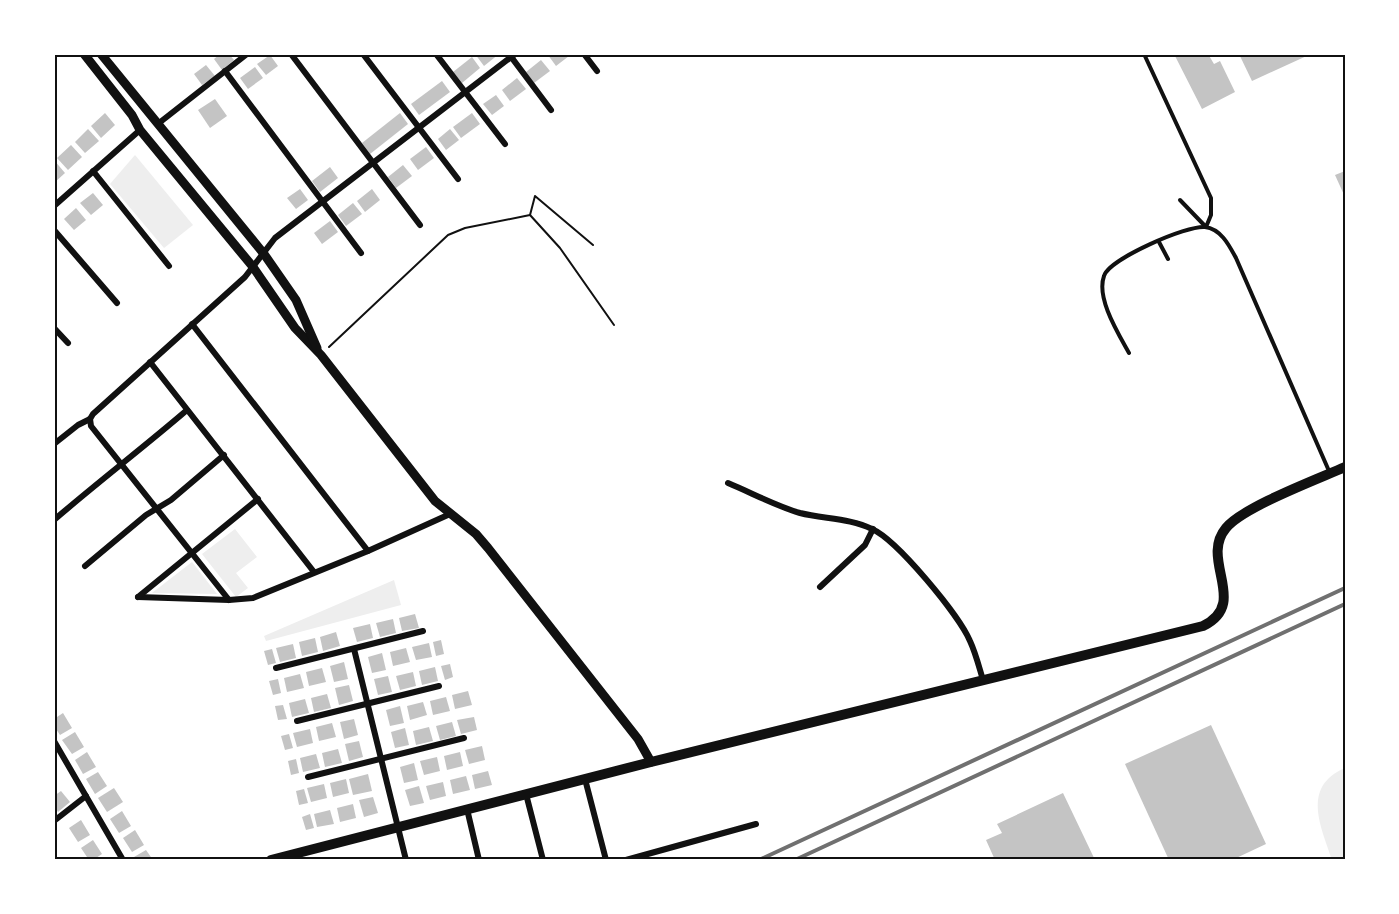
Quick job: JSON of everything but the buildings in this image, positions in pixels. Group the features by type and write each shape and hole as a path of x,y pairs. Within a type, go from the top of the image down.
{"main road":[{"path":"271,860 651,762 1208,624 1218,616 1223,606 1224,594 1217,555 1219,541 1226,528 1251,510 1345,466"}],"street":[{"path":"84,54 132,115 147,139 253,267 295,328 321,355 430,495 476,534 488,548 638,739 651,762"},
{"path":"101,54 264,254 296,300 321,355"},
{"path":"147,139 247,54"},
{"path":"291,54 420,225"},
{"path":"363,54 458,179"},
{"path":"436,54 506,144"},
{"path":"584,54 597,71"},
{"path":"54,444 78,424 90,419 192,324 253,267 275,238 512,55 551,110"},
{"path":"225,72 361,253"},
{"path":"54,206 140,130"},
{"path":"93,171 170,266"},
{"path":"54,230 117,303"},
{"path":"192,324 368,551"},
{"path":"54,328 68,343"},
{"path":"150,362 314,572"},
{"path":"54,520 187,410"},
{"path":"90,419 91,426 230,600"},
{"path":"85,566 146,515 171,500 224,455"},
{"path":"728,483 799,513 858,524 873,529 888,539 947,604 970,640 983,680"},
{"path":"258,499 138,597 230,600 253,598 368,551 450,514"},
{"path":"820,587 865,545 873,529"},
{"path":"276,668 423,631"},
{"path":"354,648 406,860"},
{"path":"297,721 439,686"},
{"path":"308,777 464,738"},
{"path":"55,745 123,860"},
{"path":"585,779 606,860"},
{"path":"526,794 543,860"},
{"path":"54,821 86,796"},
{"path":"467,809 478,860"},
{"path":"626,860 756,824"}],"lane":[{"path":"1144,54 1211,198 1211,215 1206,227"},
{"path":"1180,200 1206,227 1224,237 1236,258 1330,473"},
{"path":"1129,353 1112,322 1102,287 1104,273 1124,256 1186,230 1206,227"},
{"path":"1159,242 1168,260"}],"path":[{"path":"530,215 534,196 593,245"},
{"path":"530,215 560,248 614,325"},
{"path":"321,355 448,235 465,228 530,215"}],"shaded area":[{"path":"135,155 193,225 164,248 110,184"},
{"path":"235,529 257,557 236,573 248,588 236,597 202,554"},
{"path":"192,562 217,594 152,593"},
{"path":"394,580 401,605 266,641 264,636"},
{"path":"1345,768 1345,860 1332,860 1320,821 1319,796 1331,776"}],"railway":[{"path":"759,860 1345,588"},
{"path":"795,860 1345,604"}]}
